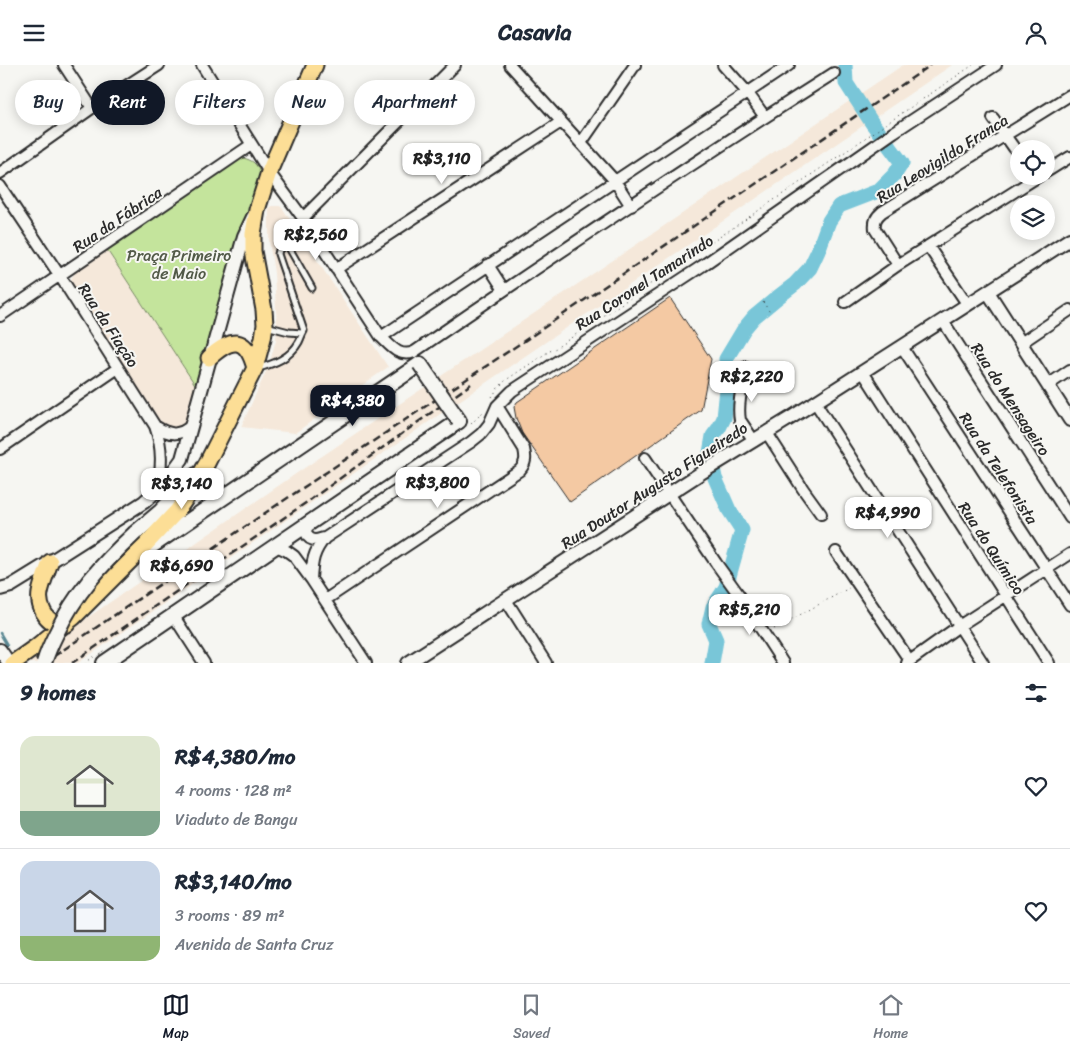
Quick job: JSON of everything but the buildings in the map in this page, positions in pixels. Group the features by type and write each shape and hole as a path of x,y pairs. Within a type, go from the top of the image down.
{"main road":[{"path":"13,663 66,623 132,559 177,511 207,463 255,368 265,325 253,251 256,210 269,172 315,65"},
{"path":"209,358 224,345 239,343 245,346 251,354 255,368"},
{"path":"104,663 459,421 420,364 132,559"},
{"path":"44,663 62,622 91,578 112,555 161,511 207,463"},
{"path":"50,562 40,592 40,602 43,611 49,619 58,624 66,623"}],"street":[{"path":"64,65 91,106"},
{"path":"136,80 159,65"},
{"path":"202,65 251,145 303,218 381,337 396,351 408,355 834,73"},
{"path":"303,218 455,65"},
{"path":"510,65 615,181 631,206"},
{"path":"581,143 635,65"},
{"path":"723,65 747,92 765,117"},
{"path":"381,337 789,65"},
{"name":"Rua Coronel Tamarindo","path":"311,579 314,555 325,538 472,442 488,424 497,406 512,391 710,260 894,132 996,65"},
{"name":"Rua Leovigildo Franca","path":"898,265 875,229 874,223 882,212 1070,95"},
{"path":"0,173 91,109"},
{"path":"993,118 1010,141"},
{"path":"336,269 561,122"},
{"name":"Rua da Fábrica","path":"0,316 251,145"},
{"path":"1055,166 1070,157"},
{"path":"846,302 898,265 1023,185"},
{"name":"Rua da Fiação","path":"0,186 60,276 155,426 161,451 157,491"},
{"path":"0,589 11,586 144,502 170,477 182,459 244,236 256,210"},
{"name":"Rua Doutor Augusto Figueiredo","path":"408,663 701,473 1070,239"},
{"path":"928,246 968,305"},
{"path":"488,265 504,290"},
{"path":"988,292 1070,420"},
{"path":"1020,343 1070,310"},
{"name":"Rua do Mensageiro","path":"943,321 1070,518"},
{"name":"Rua da Telefonista","path":"902,347 1070,605"},
{"path":"746,367 740,399 740,419 754,441"},
{"path":"0,449 118,368"},
{"path":"1048,385 1070,370"},
{"name":"Rua do Químico","path":"863,372 1049,663"},
{"path":"815,402 983,663"},
{"path":"325,600 525,465 526,456 524,449 497,406"},
{"path":"155,426 163,431 179,433 192,425"},
{"path":"766,433 822,514"},
{"path":"645,458 783,663"},
{"path":"309,524 306,532 311,539 316,541 325,538"},
{"path":"276,546 294,556 366,663"},
{"path":"836,553 909,662 959,626 1070,554"},
{"path":"506,600 546,663"},
{"path":"173,615 204,663"},
{"path":"0,650 9,663"}],"lane":[{"path":"255,368 273,364 287,357 298,343 304,331 278,254 283,246 288,246 312,288"},
{"path":"265,325 289,332 302,333"}],"path":[{"path":"763,301 771,314"},
{"path":"764,634 857,584"}],"shaded area":[{"path":"903,65 952,65 78,663 22,663 297,473"},
{"path":"272,206 280,206 283,209 388,367 295,433 241,427 269,365 276,340 274,273 269,241 269,209"},
{"path":"107,250 196,386 183,427 175,430 164,425 158,418 126,373 70,283 78,269"}],"green space":[{"name":"Praça Primeiro de Maio","path":"243,158 254,163 260,174 196,386 107,250 237,159"}],"waterway":[{"path":"712,663 716,640 709,624 713,607 726,587 742,530 729,510 715,478 710,453 713,436 724,418 728,379 726,359 744,329 754,317 795,284 810,268 829,221 839,206 878,191 895,174 902,163 872,123 846,83 845,65"},
{"path":"0,633 7,645"}],"railway":[{"path":"44,663 931,65"},
{"path":"72,663 310,500 471,384"}]}
